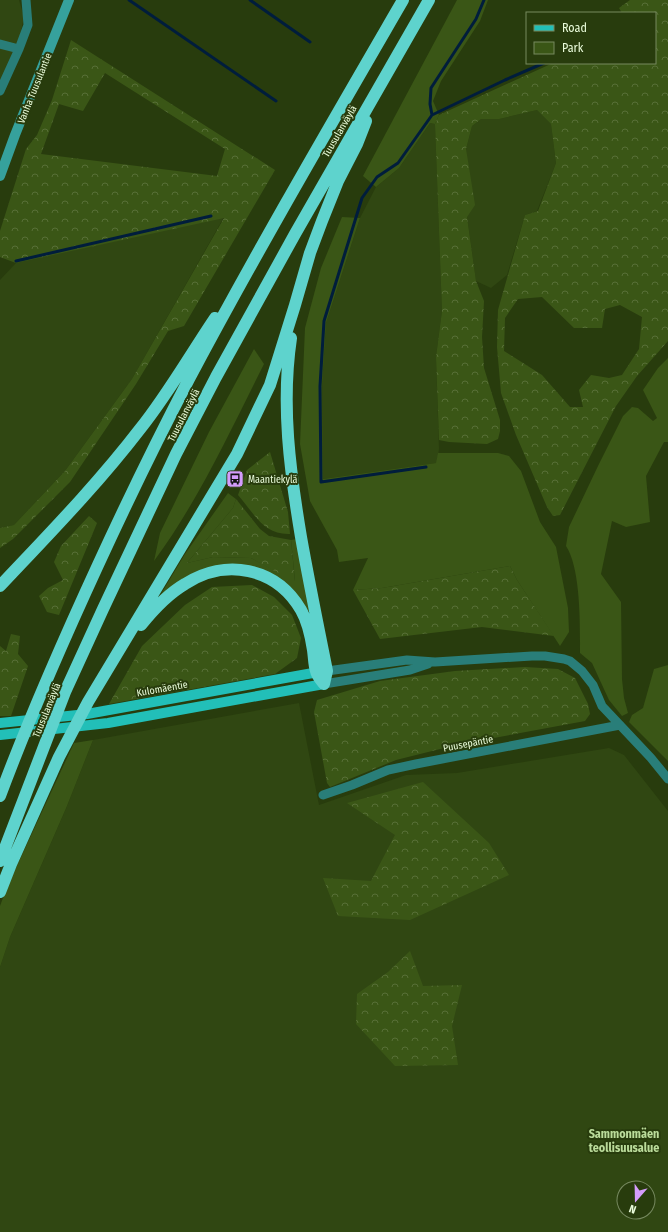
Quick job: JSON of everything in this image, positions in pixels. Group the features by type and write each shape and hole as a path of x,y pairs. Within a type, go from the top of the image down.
{"highway":[{"name":"Tuusulanväylä","path":"0,796 44,686 125,507 189,379 268,236 403,0"},
{"name":"Tuusulanväylä","path":"0,861 66,692 103,609 176,454 231,349 381,82 429,0"},
{"path":"0,892 59,757 88,702 237,454 270,385 310,253 338,181 357,144 381,82"},
{"path":"0,586 85,496 113,464 141,428 167,393 268,236"},
{"path":"295,305 289,348 287,427 290,461 324,684"},
{"path":"118,654 147,618 172,593 185,584 220,569 246,570 260,574 271,580 284,589 293,598 301,609 322,671"}],"main road":[{"name":"Vanha Tuusulantie","path":"0,176 69,0"},
{"name":"Kulomäentie","path":"0,723 87,714 322,671"},
{"path":"0,735 108,724 324,684"}],"street":[{"path":"0,91 28,25 26,0"},
{"path":"0,44 19,49"},
{"path":"322,671 407,660 435,662 545,656 570,661 588,677 602,706 668,779"},
{"path":"324,684 410,670 435,662"},
{"name":"Puusepäntie","path":"323,795 388,770 620,725"}],"shaded area":[{"path":"0,0 19,0 24,17 20,36 0,84"},
{"path":"537,110 551,124 556,163 537,211 525,215 507,275 491,288 476,281 467,217 466,149 472,126 481,119 499,119"},
{"path":"430,123 435,124 442,311 436,357 439,449 437,463 323,479 322,387 326,323 360,218 376,187 399,168"},
{"path":"224,217 132,379 65,471 14,525 0,528 0,280 16,263"},
{"path":"299,703 319,805 406,775 457,773 609,748 624,755 668,811 668,1232 0,1232 0,967 10,937 67,806 93,740"}],"green space":[{"path":"457,0 488,0 480,21 441,81 433,101 439,115 435,124 430,123 399,168 376,187 363,176"},
{"path":"630,0 668,0 668,341 637,376 616,406 560,515 553,516 547,507 516,435 501,393 497,347 498,310 525,215 538,211 556,163 551,124 537,110 499,119 481,119 472,126 466,149 475,205 467,217 476,281 484,301 482,337 484,368 500,420 498,439 487,444 439,440 436,357 442,311 435,124 439,115 551,64 656,64 656,12 621,12 619,8","holes":["542,297 574,328 602,328 605,309 620,305 642,317 639,349 622,375 609,378 591,375 579,390 583,407 570,407 542,375 504,351 505,318 518,299"]},
{"path":"71,40 275,170 184,326 168,331 136,384 70,482 13,539 0,548 0,528 14,525 65,471 132,379 224,218 16,263 0,257 0,231 26,149 37,135 52,100","holes":["105,73 225,149 217,176 41,154 59,104 83,111"]},
{"path":"342,217 360,218 326,323 322,387 323,479 436,463 438,453 498,453 509,456 521,471 540,522 556,547 568,608 569,632 560,646 517,580 510,566 382,588 353,590 368,558 339,562 337,550 310,501 300,444 305,328 321,268"},
{"path":"254,349 264,364 200,490 154,561 160,533 209,432"},
{"path":"668,358 668,442 664,442 646,476 650,522 626,527 612,521 601,574 621,602 622,679 624,698 628,713 622,716 609,700 592,663 580,653 579,598 575,568 566,546 569,527 623,416 632,407 638,408 653,421 657,418 643,390 658,368"},
{"path":"270,452 288,512 290,534 273,531 266,527 254,516 238,495 247,470"},
{"path":"228,493 236,499 233,508 187,563 213,557 251,558 295,581 291,540 297,539 311,611 307,611 294,593 226,565 155,604 185,554"},
{"path":"236,499 260,529 269,536 291,540 295,582 251,558 213,557 187,563 233,508"},
{"path":"89,516 97,523 59,615 47,612 39,596 48,588 63,580 54,562 61,546"},
{"path":"510,566 517,580 554,636 482,627 380,639 353,590 382,588"},
{"path":"252,585 274,597 292,615 301,638 297,658 275,674 109,704 142,646 185,605 212,587"},
{"path":"11,634 20,636 18,654 28,666 11,716 0,716 0,646 6,651"},
{"path":"668,665 668,761 629,722 632,715 643,708 654,669"},
{"path":"525,667 558,669 575,678 588,704 590,714 585,721 456,745 396,760 330,787 327,783 314,712 317,700 380,681 455,671"},
{"path":"93,740 67,806 10,937 0,967 0,906 7,887 74,743"},
{"path":"423,782 489,843 509,875 410,920 338,916 323,878 371,881 395,835 347,803"},
{"path":"410,951 423,986 462,985 452,1026 458,1065 395,1066 356,1024 357,994 388,972"}],"waterway":[{"path":"129,0 276,101"},
{"path":"250,0 310,42"},
{"path":"426,467 321,482 320,386 324,321 362,198 377,177 398,163 432,115 430,104 431,88 476,19 484,0"},
{"path":"432,115 542,64"},
{"path":"16,261 211,216"}],"place":[{"name":"Maantiekylä","path":"235,479"}],"district":[{"name":"Sammonmäen teollisuusalue","path":"624,1141"}]}
